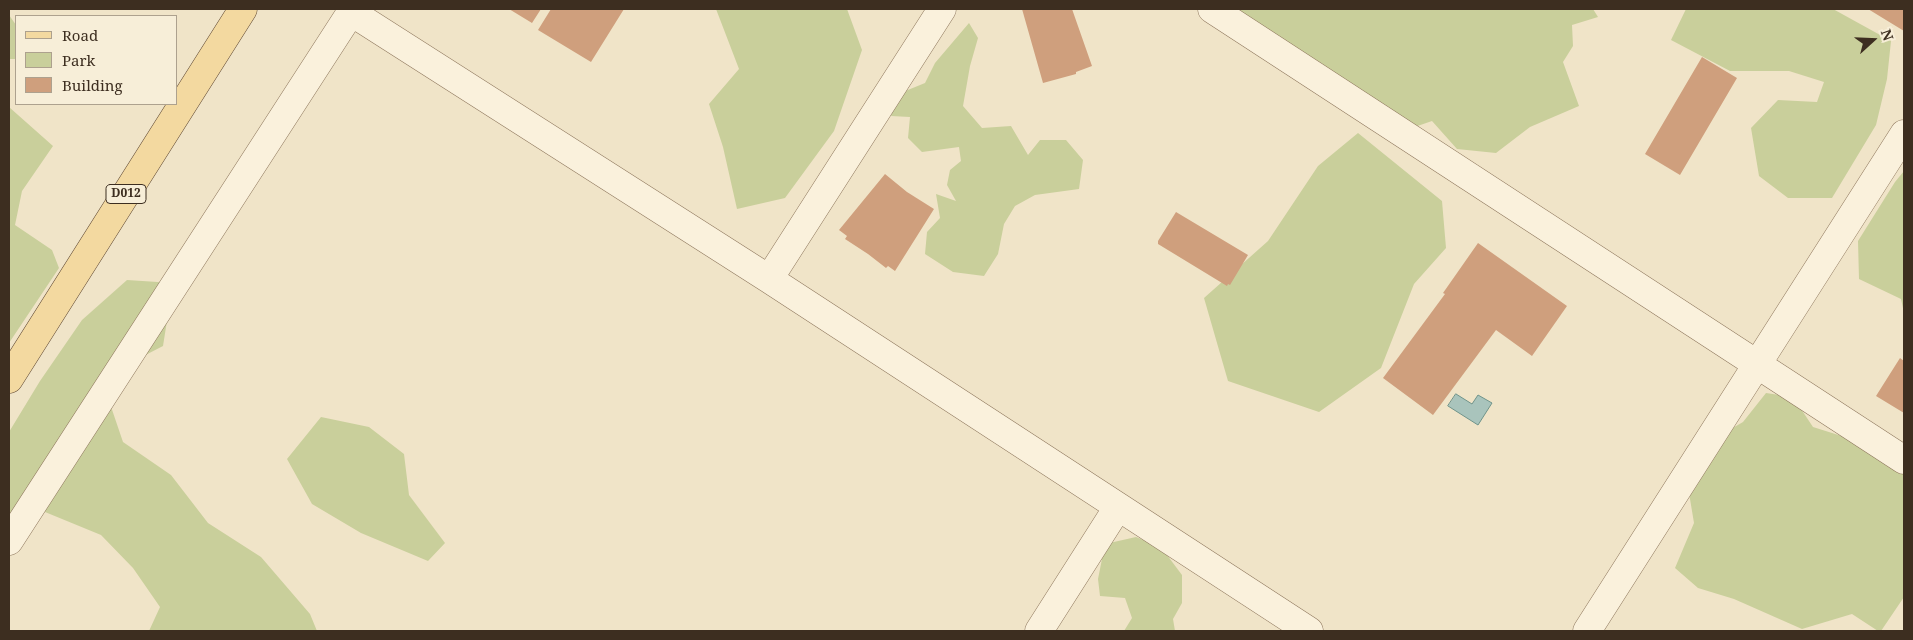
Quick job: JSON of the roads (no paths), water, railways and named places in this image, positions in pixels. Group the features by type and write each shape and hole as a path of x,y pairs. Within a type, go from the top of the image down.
{"main road":[{"name":"D012","path":"9,380 243,9"}],"street":[{"path":"769,279 942,9"},
{"path":"1212,9 1904,460"},
{"path":"9,541 352,10 1309,631"},
{"path":"1587,631 1904,134"},
{"path":"1039,631 1118,507"}],"water":[{"path":"1456,394 1472,404 1478,395 1492,403 1478,425 1448,406"}]}
